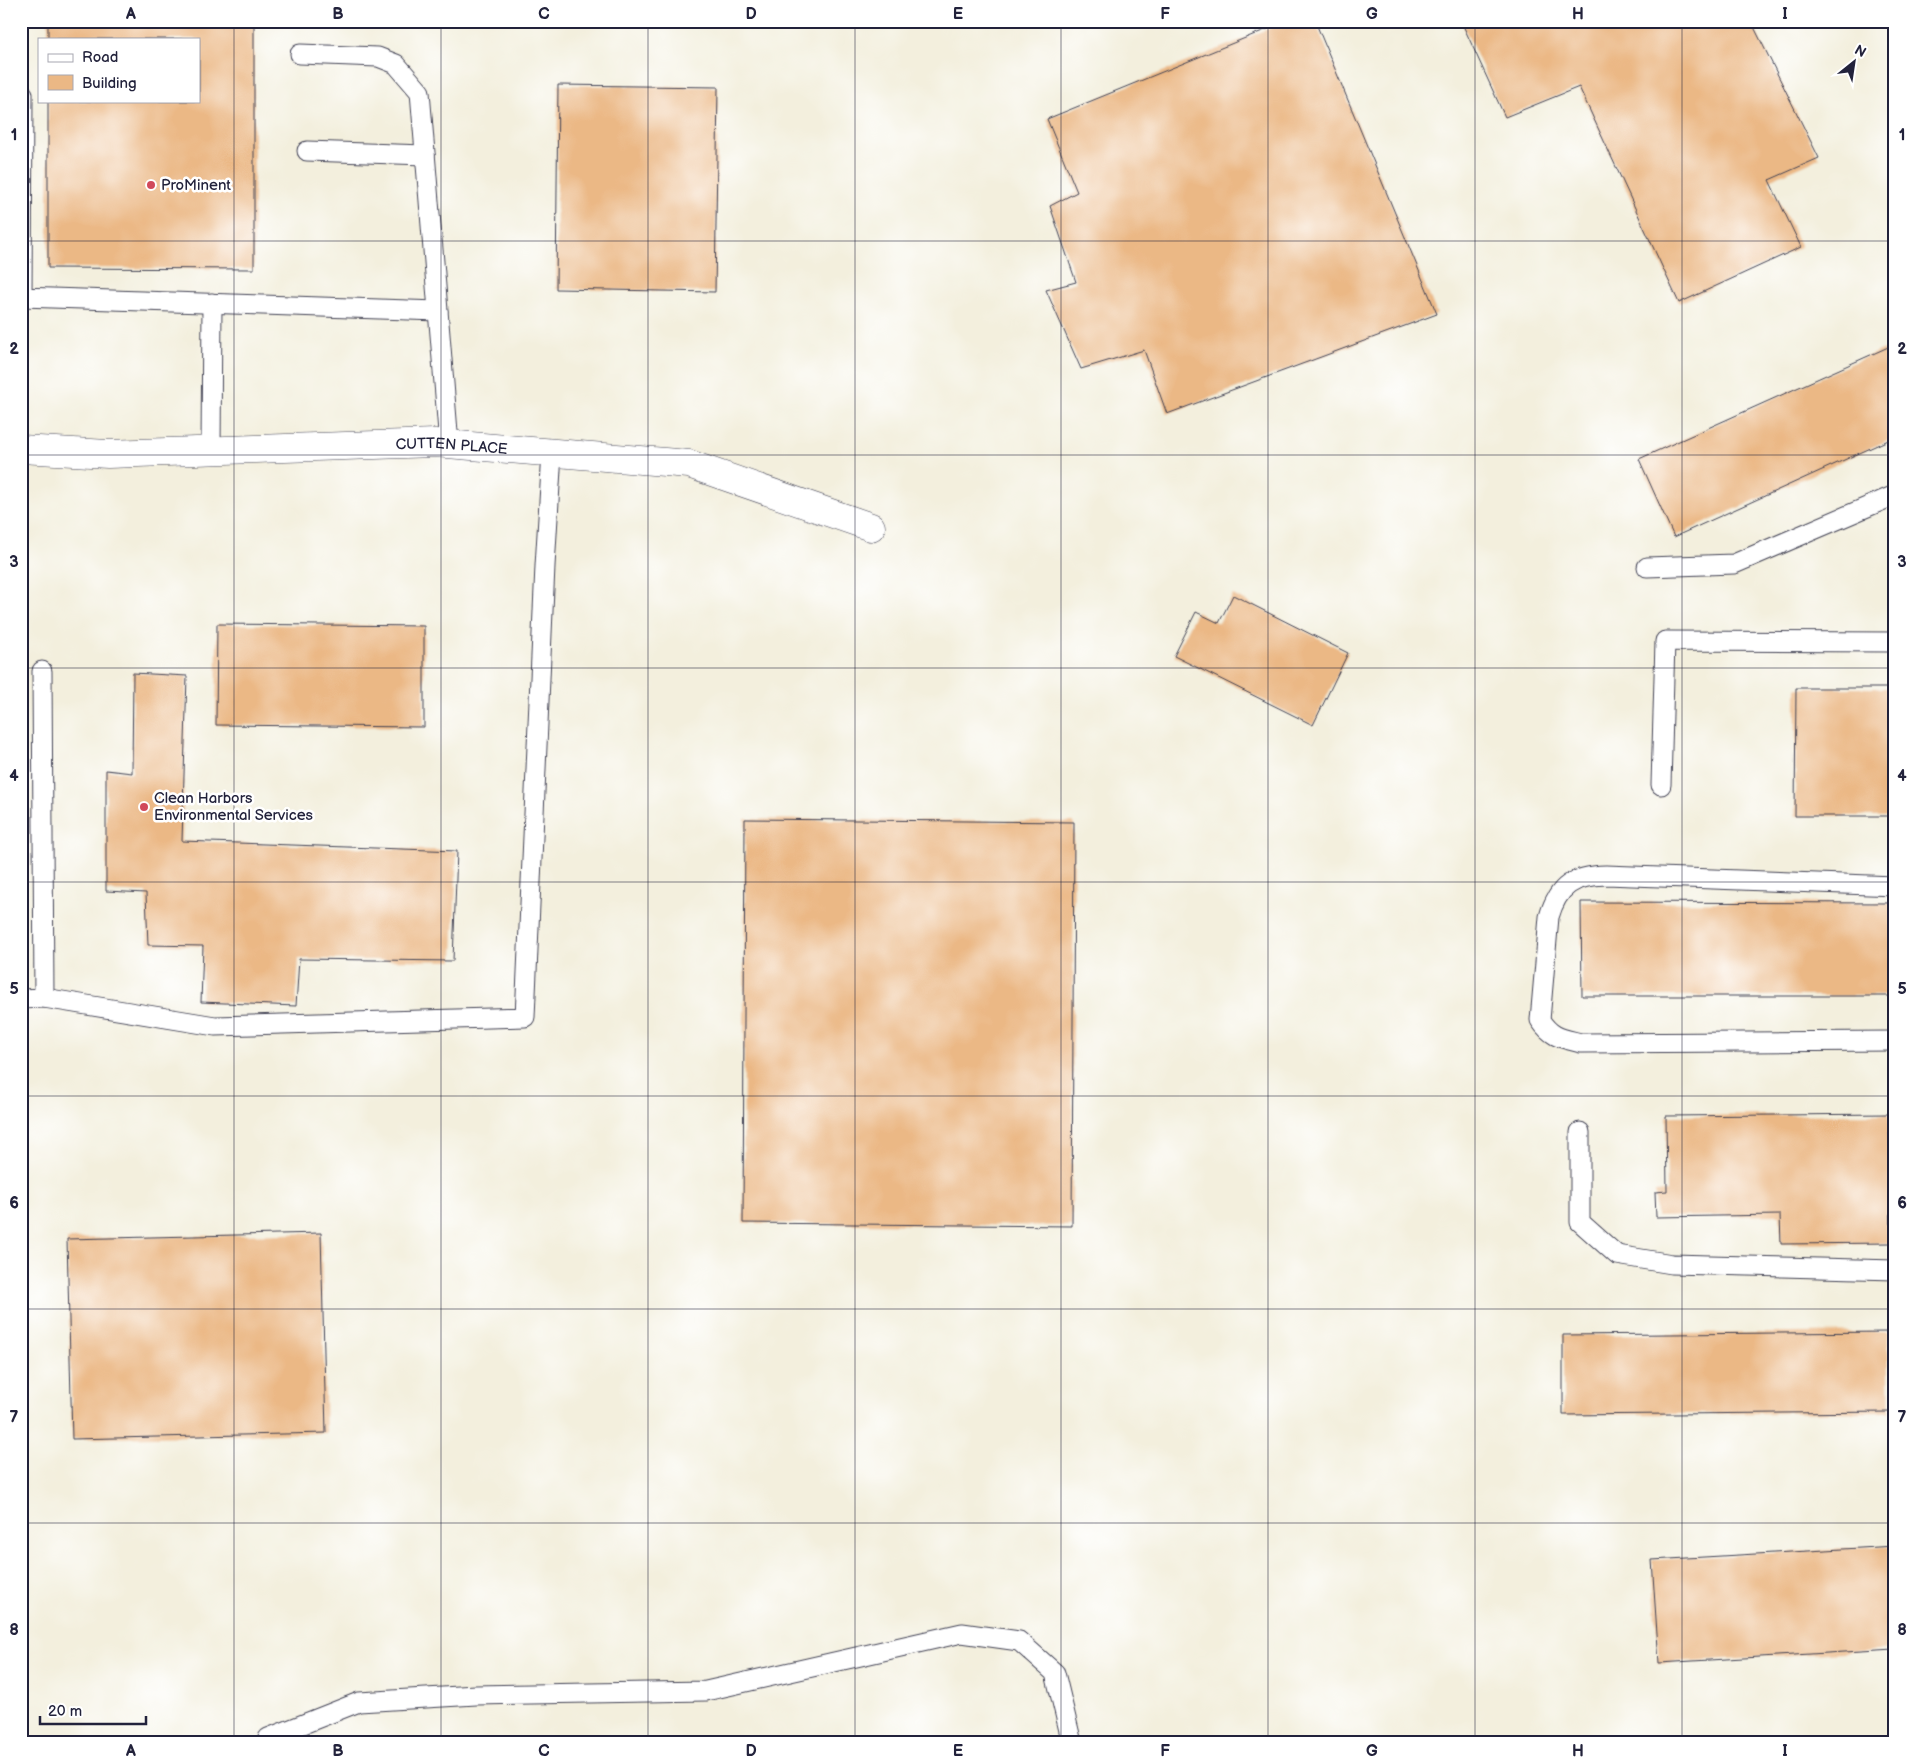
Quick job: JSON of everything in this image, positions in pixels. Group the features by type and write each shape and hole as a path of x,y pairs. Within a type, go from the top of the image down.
{"street":[{"name":"CUTTEN PLACE","path":"21,449 108,454 435,443 689,464 871,527"}],"lane":[{"path":"300,54 378,58 396,64 420,92 450,444"},
{"path":"23,94 22,297 438,311"},
{"path":"307,151 425,155"},
{"path":"211,450 212,303"},
{"path":"21,999 44,998 215,1026 525,1017 545,566 552,452"},
{"path":"1647,567 1734,564 1895,495"},
{"path":"1661,786 1665,641 1786,640 1895,642"},
{"path":"42,671 44,998"},
{"path":"1895,886 1606,875 1587,876 1571,882 1559,893 1553,904 1550,917 1540,1020 1546,1029 1557,1038 1581,1043 1895,1041"},
{"path":"1580,1132 1580,1222 1617,1255 1672,1264 1895,1270"},
{"path":"263,1741 360,1702 476,1695 706,1691 962,1633 1019,1641 1055,1673 1072,1743"}],"building":[{"name":"ProMinent","path":"48,21 254,21 254,269 48,268 48,102 200,102 200,38 48,38"},
{"path":"1287,21 1315,21 1437,314 1167,414 1144,350 1081,369 1046,290 1076,282 1050,206 1077,192 1047,119"},
{"path":"1461,21 1695,21 1696,25 1701,21 1751,21 1819,158 1769,180 1801,247 1679,303 1579,87 1505,117"},
{"path":"558,85 718,87 715,292 556,289"},
{"path":"1895,344 1895,437 1674,537 1639,459"},
{"path":"1233,595 1348,653 1313,725 1174,656 1196,612 1219,623"},
{"path":"217,624 424,626 424,727 216,725"},
{"name":"Clean Harbors Environmental Services","path":"133,673 187,676 182,841 457,851 453,961 299,959 296,1006 201,1002 203,946 148,945 146,893 106,891 106,770 132,773"},
{"path":"1796,688 1895,688 1895,816 1795,816"},
{"path":"745,819 1074,822 1072,1226 743,1223"},
{"path":"1581,902 1895,903 1895,996 1582,996"},
{"path":"1889,1114 1891,1243 1781,1244 1780,1215 1656,1217 1655,1192 1667,1191 1666,1116"},
{"path":"321,1233 326,1433 72,1439 67,1239"},
{"path":"1888,1332 1890,1412 1563,1415 1563,1335"},
{"path":"1895,1546 1895,1649 1659,1663 1652,1560"}],"place":[{"name":"ProMinent","path":"151,185"},
{"name":"Clean Harbors Environmental Services","path":"144,807"}]}
